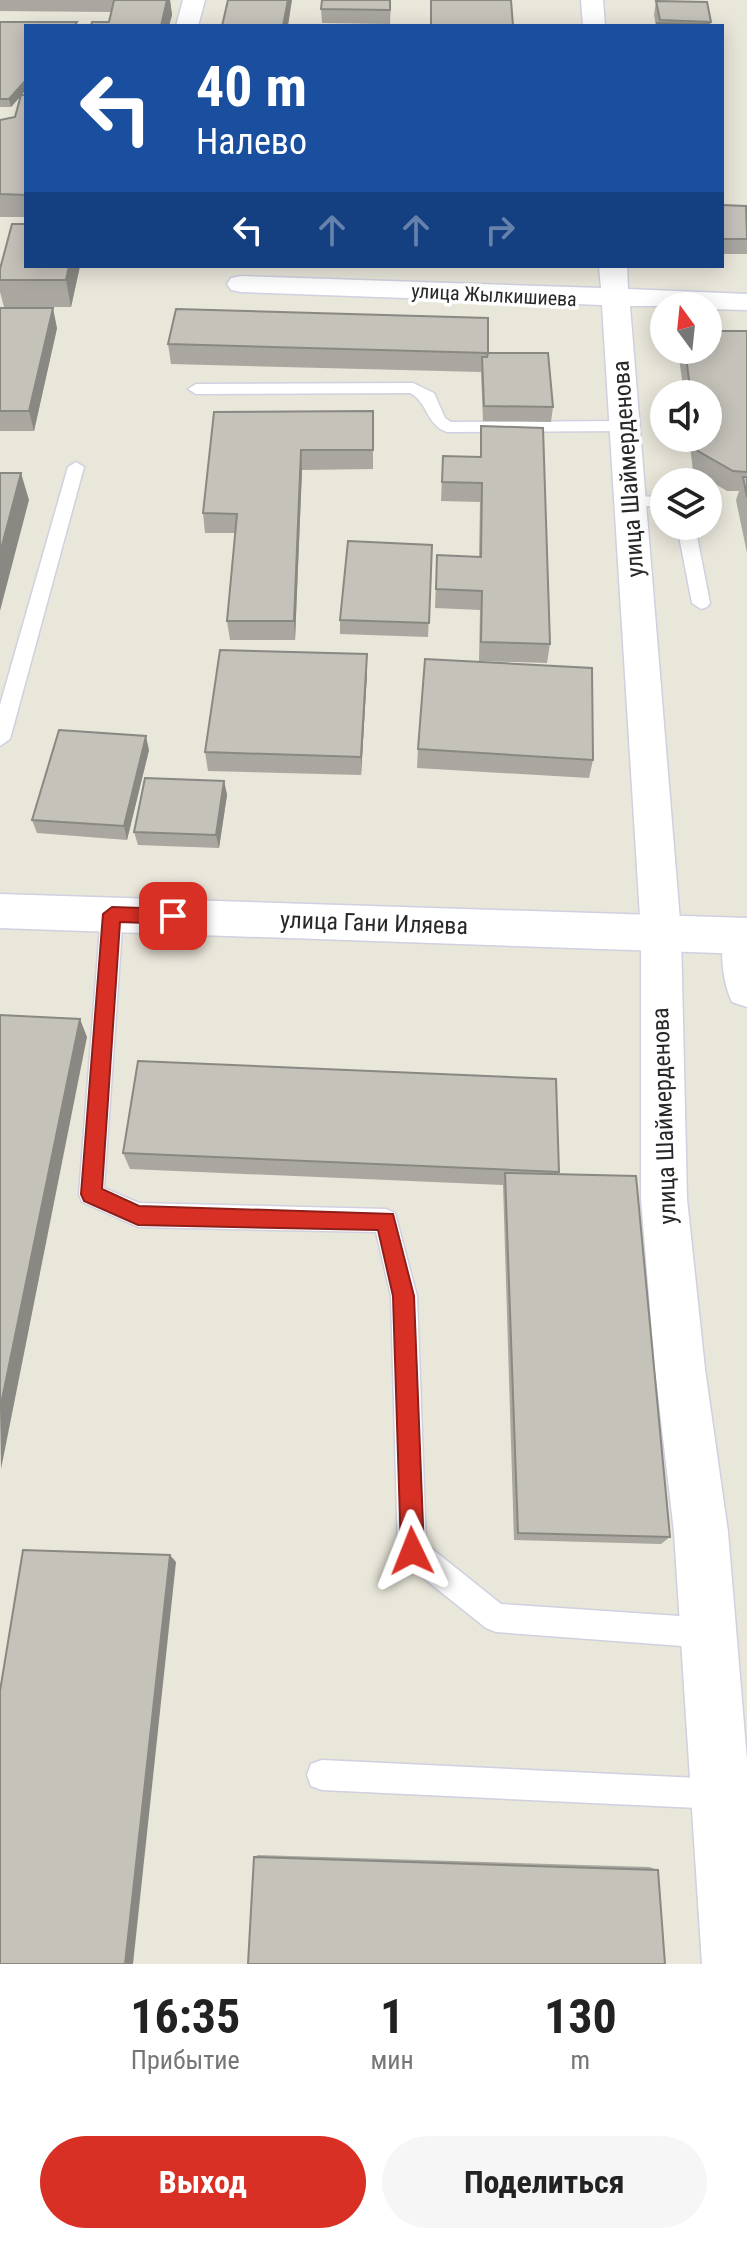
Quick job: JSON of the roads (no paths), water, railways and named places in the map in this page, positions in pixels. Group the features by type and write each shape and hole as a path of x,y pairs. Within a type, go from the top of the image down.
{"street":[{"path":"188,24 194,0"},
{"path":"592,0 594,24"},
{"name":"улица Жылкишиева","path":"241,284 614,283 747,302"},
{"name":"улица Шаймерденова","path":"614,283 625,426 647,501 661,933 660,1092 664,1199 680,1369 701,1532 733,1964"},
{"name":"улица Гани Иляева","path":"0,911 745,936"},
{"path":"745,936 747,989"}],"lane":[{"path":"196,389 413,388 428,396 438,420 447,427 625,426"},
{"path":"0,739 76,467"},
{"path":"689,540 701,603"},
{"path":"112,914 91,1194 138,1215 386,1221 404,1296 412,1551 496,1618 709,1633"},
{"path":"322,1775 720,1794"}]}
